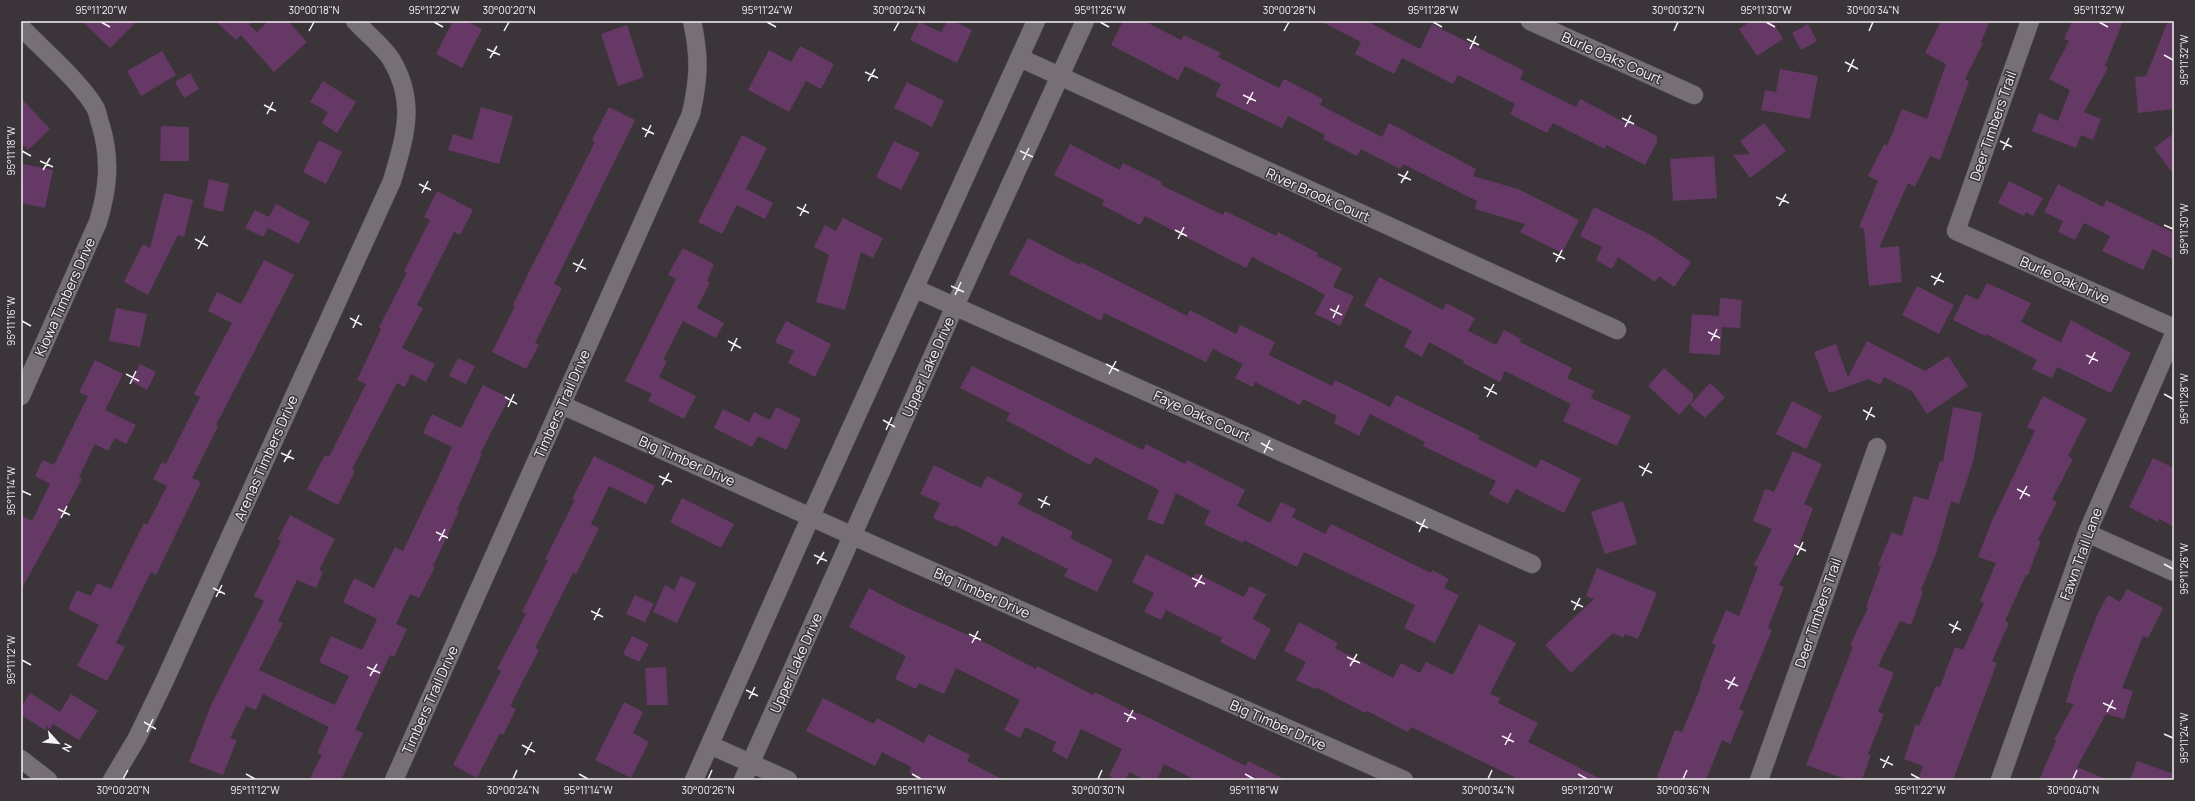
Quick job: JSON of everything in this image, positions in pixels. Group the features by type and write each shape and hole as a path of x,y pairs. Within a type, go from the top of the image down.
{"street":[{"name":"Arenas Timbers Drive","path":"112,780 137,738 164,682 392,181 405,129 408,108 402,84 390,58 355,21"},
{"name":"Timbers Trail Drive","path":"394,780 691,114 698,84 698,50 692,21"},
{"path":"694,780 811,516 916,289 1036,21"},
{"name":"Upper Lake Drive","path":"743,780 955,306 1085,21"},
{"name":"Burle Oaks Court","path":"1530,21 1694,95"},
{"name":"Deer Timbers Trail","path":"1956,231 2030,21"},
{"name":"Kiowa Timbers Drive","path":"21,28 76,84 96,109 107,145 109,172 106,198 98,222 21,396"},
{"name":"River Brook Court","path":"1020,58 1060,78 1617,330"},
{"name":"Burle Oak Drive","path":"1956,231 2174,328"},
{"name":"Faye Oaks Court","path":"916,289 1532,564"},
{"name":"Fawn Trail Lane","path":"2000,780 2087,533 2174,334"},
{"name":"Big Timber Drive","path":"562,405 853,536 1404,780"},
{"name":"Deer Timbers Trail","path":"1759,780 1877,447"},
{"path":"2087,533 2174,572"},
{"path":"710,745 788,780"},
{"path":"21,759 48,780"}],"building":[{"path":"82,21 137,21 110,48"},
{"path":"215,21 253,21 249,25 257,32 268,21 288,21 307,42 274,72 241,35 236,40"},
{"path":"453,21 466,21 482,29 462,68 436,54"},
{"path":"947,21 953,21 972,30 957,63 910,40 919,22 941,32"},
{"path":"1123,21 1144,21 1181,40 1184,35 1221,53 1218,57 1279,88 1284,79 1323,99 1320,105 1382,137 1389,123 1476,169 1473,176 1518,189 1579,220 1562,253 1520,232 1525,224 1475,209 1477,201 1403,164 1400,169 1361,149 1357,156 1323,139 1325,135 1288,116 1282,128 1215,96 1221,84 1185,66 1178,80 1111,45"},
{"path":"1320,21 1366,21 1420,49 1432,24 1524,71 1520,79 1576,107 1580,99 1628,124 1630,122 1657,136 1657,142 1645,165 1606,145 1605,149 1553,123 1547,133 1510,114 1515,104 1458,75 1453,84 1402,58 1394,74 1355,54 1361,42"},
{"path":"1751,21 1772,21 1783,39 1757,56 1739,29"},
{"path":"1941,21 1990,21 1981,42 1983,43 1965,79 1969,81 1940,160 1930,156 1915,187 1908,183 1879,248 1899,246 1902,282 1869,286 1864,229 1859,227 1878,181 1868,176 1884,144 1887,146 1902,109 1927,119 1946,64 1925,53"},
{"path":"2072,21 2123,21 2105,66 2108,68 2084,112 2101,119 2093,140 2081,135 2076,148 2032,131 2039,113 2058,121 2070,90 2049,79 2069,41 2064,39"},
{"path":"2168,21 2174,21 2174,109 2138,113 2135,77 2146,76"},
{"path":"1808,24 1817,41 1801,50 1792,33"},
{"path":"627,25 644,77 618,86 601,34"},
{"path":"800,46 834,64 821,89 806,81 789,112 748,90 769,50 791,62"},
{"path":"162,51 176,75 141,96 127,71"},
{"path":"1780,69 1818,76 1810,119 1761,110 1765,90 1776,92"},
{"path":"190,73 199,89 184,98 175,82"},
{"path":"323,81 356,102 337,133 322,123 328,112 310,102"},
{"path":"907,82 944,101 932,127 894,108"},
{"path":"21,98 50,129 28,150 21,143"},
{"path":"481,107 513,116 499,164 448,150 453,134 472,140"},
{"path":"609,107 635,120 554,284 562,288 535,343 539,345 526,369 492,352 515,306 513,305 529,272 595,142 592,140"},
{"path":"1764,123 1786,151 1750,178 1733,155 1750,154 1740,141"},
{"path":"161,126 189,127 189,161 160,161"},
{"path":"2174,133 2174,175 2154,148"},
{"path":"742,135 767,148 746,189 773,203 765,219 737,205 722,234 698,222"},
{"path":"319,140 342,152 326,184 303,172"},
{"path":"894,141 920,153 901,190 876,177"},
{"path":"1070,144 1120,170 1123,163 1162,182 1161,185 1223,215 1225,211 1276,236 1278,232 1318,253 1317,256 1342,268 1333,287 1354,296 1340,326 1315,314 1325,295 1313,288 1252,257 1246,268 1145,216 1140,225 1102,205 1104,200 1054,175"},
{"path":"1714,156 1717,198 1673,201 1670,159"},
{"path":"23,164 53,170 45,208 21,203"},
{"path":"209,179 229,184 223,212 203,207"},
{"path":"2009,181 2043,198 2033,216 2026,212 2024,216 1998,203"},
{"path":"2058,184 2103,207 2106,200 2174,233 2174,260 2153,249 2143,270 2102,251 2110,236 2084,223 2075,240 2058,232 2063,221 2044,212"},
{"path":"437,191 473,210 460,235 454,232 417,305 423,308 402,348 435,364 426,382 411,374 405,387 397,383 352,469 355,471 338,505 307,489 325,455 329,457 366,384 357,380 381,329 379,327 407,273 404,271 430,220 424,217"},
{"path":"164,193 193,200 184,237 178,235 148,295 124,282 143,244 150,248"},
{"path":"276,204 310,222 299,244 268,228 263,237 245,228 255,210 269,217"},
{"path":"1594,207 1651,235 1691,262 1674,287 1659,276 1655,282 1618,257 1612,269 1596,260 1602,247 1580,236"},
{"path":"843,218 883,238 873,258 861,252 845,310 816,302 829,255 814,247 825,225 836,231"},
{"path":"1028,238 1080,265 1081,262 1187,316 1190,310 1236,334 1240,325 1275,342 1269,355 1332,386 1335,380 1390,407 1396,395 1480,436 1478,439 1536,468 1541,459 1581,479 1564,513 1516,489 1508,504 1489,494 1496,481 1423,446 1425,442 1370,414 1359,436 1334,423 1337,416 1303,399 1300,405 1255,382 1253,387 1235,378 1243,364 1213,349 1206,362 1104,313 1101,321 1009,274"},
{"path":"683,248 714,264 707,281 710,282 697,308 724,323 716,338 683,321 663,360 667,361 659,377 696,396 684,419 648,401 652,394 625,381 676,279 668,275"},
{"path":"264,260 294,275 216,425 218,426 192,478 201,482 156,575 151,572 116,643 125,647 107,681 77,666 99,625 68,609 77,590 91,596 97,583 111,589 144,523 147,525 167,486 153,479 162,462 166,464 200,397 194,394 232,323 208,311 217,292 241,304"},
{"path":"1379,277 1443,310 1446,303 1475,318 1468,331 1496,345 1504,330 1521,339 1520,342 1572,368 1567,378 1594,391 1591,398 1631,416 1617,446 1563,421 1571,404 1505,371 1500,382 1463,363 1464,361 1429,342 1422,357 1404,347 1412,331 1364,306"},
{"path":"1987,283 2031,303 2021,322 2042,333 2061,342 2071,320 2131,353 2111,393 2057,367 2052,378 2032,369 2037,360 1986,334 1985,336 1953,320 1966,294 1978,300"},
{"path":"1917,286 1954,305 1939,334 1902,315"},
{"path":"1720,298 1742,300 1740,328 1722,327 1720,355 1689,353 1692,314 1719,316"},
{"path":"116,308 147,314 140,347 109,341"},
{"path":"786,321 831,344 815,377 788,363 794,351 775,342"},
{"path":"1867,341 1925,371 1948,356 1968,386 1927,414 1912,391 1884,377 1880,385 1869,379 1829,393 1814,352 1836,344 1848,377"},
{"path":"458,358 475,366 466,384 449,376"},
{"path":"95,360 123,374 105,410 136,425 126,444 115,438 108,451 95,444 79,477 82,479 21,590 21,515 32,521 50,484 35,476 43,460 54,465 88,396 79,392"},
{"path":"140,364 156,372 147,390 131,381"},
{"path":"972,366 1143,450 1146,444 1185,464 1187,460 1245,490 1237,506 1270,523 1281,502 1296,509 1292,517 1325,534 1331,524 1431,573 1432,570 1449,579 1444,588 1459,595 1435,643 1404,628 1415,605 1304,552 1297,567 1244,540 1243,543 1204,524 1210,511 1176,493 1163,525 1147,519 1159,490 1095,457 1090,465 1006,420 1010,413 960,388"},
{"path":"1664,368 1693,394 1693,400 1679,415 1648,386"},
{"path":"1710,383 1725,397 1705,418 1690,405"},
{"path":"483,385 509,398 480,454 482,454 457,510 459,511 433,566 435,567 419,598 410,594 396,624 407,629 394,657 390,655 355,730 363,733 341,780 309,780 322,755 317,753 329,727 263,694 256,710 246,706 230,738 237,740 223,775 189,762 211,705 264,601 254,596 281,541 278,539 290,515 335,539 319,570 323,572 316,588 297,580 278,621 283,623 259,670 335,705 349,676 319,662 331,636 362,650 377,619 343,602 354,578 374,588 395,547 403,551 440,474 452,447 423,433 432,414 461,428"},
{"path":"2043,396 2087,419 2068,456 2073,459 2052,499 2057,502 2038,540 2041,541 2028,575 2026,575 2005,621 2009,623 1992,661 1997,663 1953,780 1918,780 1923,766 1904,759 1916,724 1919,726 1936,686 1940,687 1955,647 1963,650 1984,603 1980,601 1996,563 1978,557 1991,523 2035,431 2027,427"},
{"path":"1792,401 1822,416 1806,449 1776,434"},
{"path":"776,407 801,419 786,450 758,436 752,447 714,428 723,409 749,422 754,412 770,420"},
{"path":"1953,407 1982,413 1973,462 1959,504 1951,501 1937,551 1921,590 1923,592 1911,625 1900,621 1878,666 1894,673 1878,712 1884,714 1868,754 1871,755 1862,780 1848,780 1806,765 1853,647 1850,645 1868,608 1866,607 1881,566 1878,565 1892,532 1902,536 1914,496 1928,500 1940,461 1943,462"},
{"path":"1793,451 1822,464 1804,504 1813,508 1798,548 1779,585 1784,587 1768,628 1772,630 1739,709 1744,711 1730,744 1722,740 1706,780 1656,780 1675,730 1682,732 1701,686 1700,685 1716,645 1712,643 1726,610 1739,616 1758,567 1754,565 1772,529 1753,521 1765,489 1774,492"},
{"path":"594,456 655,486 646,504 609,486 591,524 599,528 576,574 573,573 535,648 539,650 510,706 516,709 503,735 500,733 477,778 453,765 501,671 497,669 526,614 522,612 548,560 545,559 575,500 572,499"},
{"path":"2153,458 2174,468 2174,527 2159,519 2158,522 2129,507"},
{"path":"934,465 981,488 987,476 1023,494 1018,504 1073,532 1070,538 1113,560 1097,592 1064,576 1068,569 1002,536 997,547 954,525 953,527 933,518 940,503 920,494"},
{"path":"682,498 734,524 721,548 670,522"},
{"path":"1623,501 1637,544 1605,554 1591,512"},
{"path":"1146,554 1193,578 1196,573 1244,597 1250,586 1266,594 1253,619 1271,629 1255,660 1220,642 1222,638 1166,610 1161,620 1144,612 1154,593 1132,582"},
{"path":"1597,568 1657,593 1638,639 1625,634 1623,638 1613,633 1571,673 1545,645 1594,599 1586,596"},
{"path":"681,576 696,583 677,623 653,612 665,585 674,590"},
{"path":"869,588 903,606 988,644 1036,669 1037,666 1093,695 1095,692 1246,766 1248,761 1286,780 1195,780 1164,764 1157,780 1145,780 1129,772 1126,780 1117,780 1109,776 1122,749 1081,729 1067,759 1052,751 1056,742 1025,727 1020,738 1004,730 1020,700 956,668 944,694 919,683 916,689 895,679 906,656 849,627"},
{"path":"2127,589 2163,608 2148,638 2143,636 2122,688 2133,691 2124,719 2106,714 2077,767 2108,780 2039,780 2056,741 2054,740 2074,704 2066,702 2074,675 2098,613 2108,595 2120,602"},
{"path":"635,595 654,604 645,622 626,614"},
{"path":"1299,622 1338,643 1335,648 1393,678 1401,663 1420,673 1426,662 1453,675 1479,624 1516,643 1490,694 1500,698 1498,703 1538,723 1528,742 1603,780 1520,780 1411,727 1408,732 1367,711 1365,713 1316,687 1315,689 1296,680 1306,662 1284,651"},
{"path":"632,636 649,644 639,662 623,654"},
{"path":"666,667 668,705 647,705 645,668"},
{"path":"30,693 60,712 71,694 98,711 79,740 53,724 48,732 21,715 21,707"},
{"path":"823,698 874,724 877,718 924,743 928,734 970,755 967,761 1004,780 923,780 909,773 911,767 882,752 875,766 806,731"},
{"path":"624,702 643,712 633,733 649,742 631,778 595,760"},
{"path":"2137,761 2174,774 2174,780 2130,780"}]}
